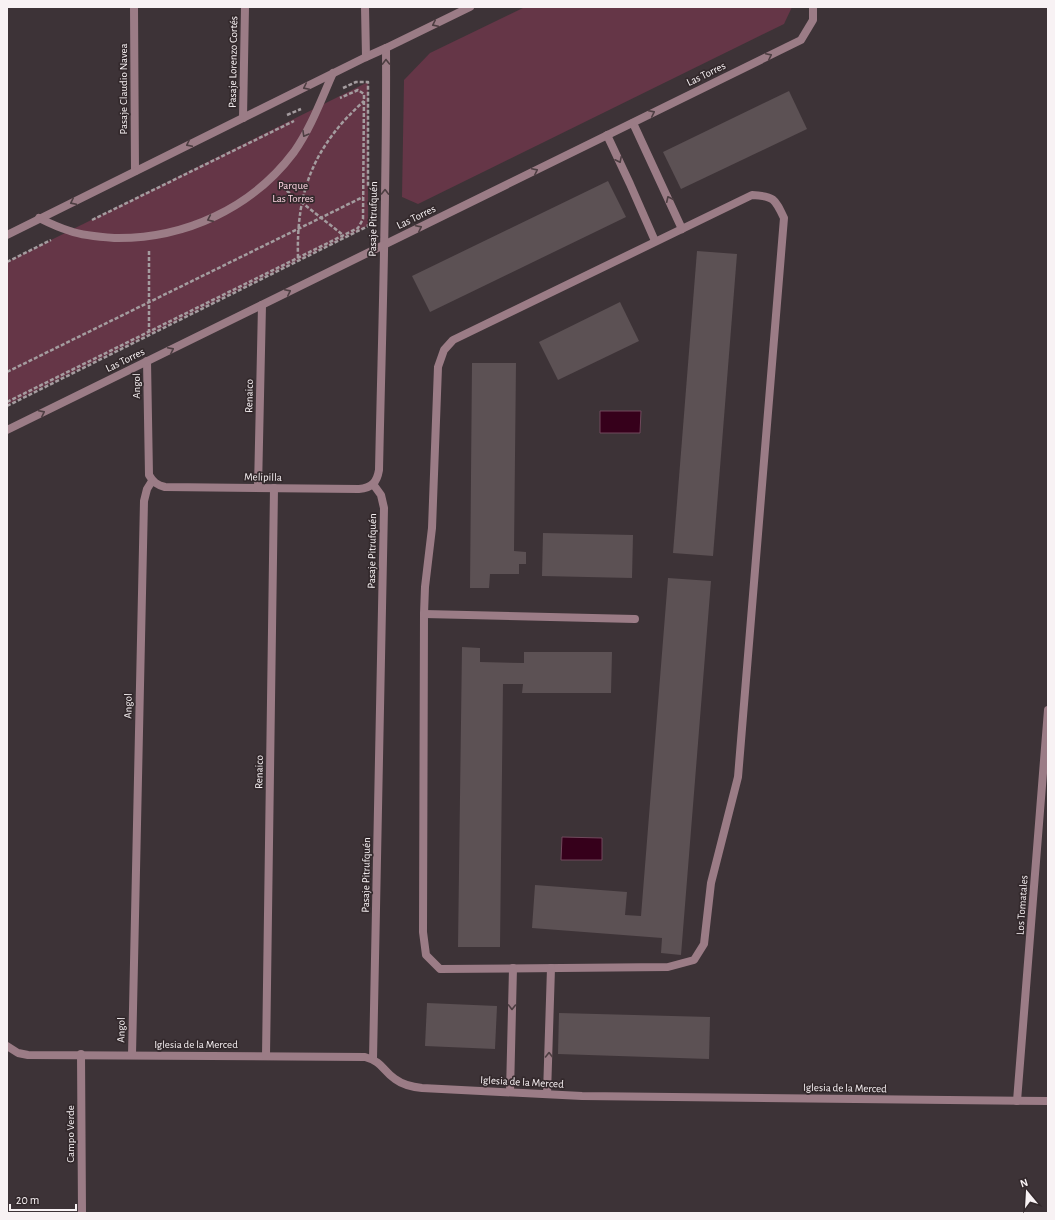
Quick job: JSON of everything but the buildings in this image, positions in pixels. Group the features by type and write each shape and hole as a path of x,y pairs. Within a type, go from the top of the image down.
{"street":[{"name":"Pasaje Claudio Navea","path":"134,7 135,171"},
{"name":"Pasaje Lorenzo Cortés","path":"243,118 245,7"},
{"path":"365,7 366,57"},
{"path":"7,235 333,73 470,7"},
{"name":"Las Torres","path":"7,430 802,40 813,20 813,7"},
{"name":"Pasaje Pitrufquén","path":"373,1059 384,508 381,495 373,484 378,479 379,470 384,245 386,48"},
{"path":"39,218 69,231 108,237 128,238 149,236 178,230 216,216 242,201 271,178 294,151 312,120 333,73"},
{"path":"633,123 682,229"},
{"path":"607,136 655,241"},
{"path":"752,194 765,195 777,201 784,218 738,777 711,883 704,944 694,960 668,967 440,969 426,955 423,932 424,614 425,587 432,528 438,367 444,350 453,340 682,229 752,194"},
{"name":"Renaico","path":"258,488 262,305"},
{"name":"Angol","path":"132,1055 144,501 147,490 152,481 149,475 148,466 147,361"},
{"name":"Melipilla","path":"152,481 165,487 359,489 367,488 373,484"},
{"name":"Renaico","path":"266,1056 274,488"},
{"path":"424,614 635,619"},
{"name":"Los Tomatales","path":"1017,1101 1048,710"},
{"path":"510,1092 513,968"},
{"path":"547,1094 551,968"},
{"name":"Iglesia de la Merced","path":"7,1046 18,1053 28,1055 81,1054 365,1057 373,1059 382,1065 395,1079 412,1087 582,1096 1048,1101"},
{"name":"Campo Verde","path":"81,1054 82,1213"}],"path":[{"path":"7,262 317,109 358,90 364,94 362,223 356,229 7,402"},
{"path":"298,258 298,229 302,202 311,170 333,132 364,101"},
{"path":"271,178 343,235"},
{"path":"7,372 363,197"},
{"path":"149,236 149,332"}],"green space":[{"path":"525,7 792,7 784,24 418,204 402,197 404,80 430,53"},
{"name":"Parque Las Torres","path":"368,82 368,226 7,405 7,262"}],"shaded area":[{"path":"600,411 641,411 640,433 600,433"},
{"path":"562,837 602,838 602,860 561,860"}]}
